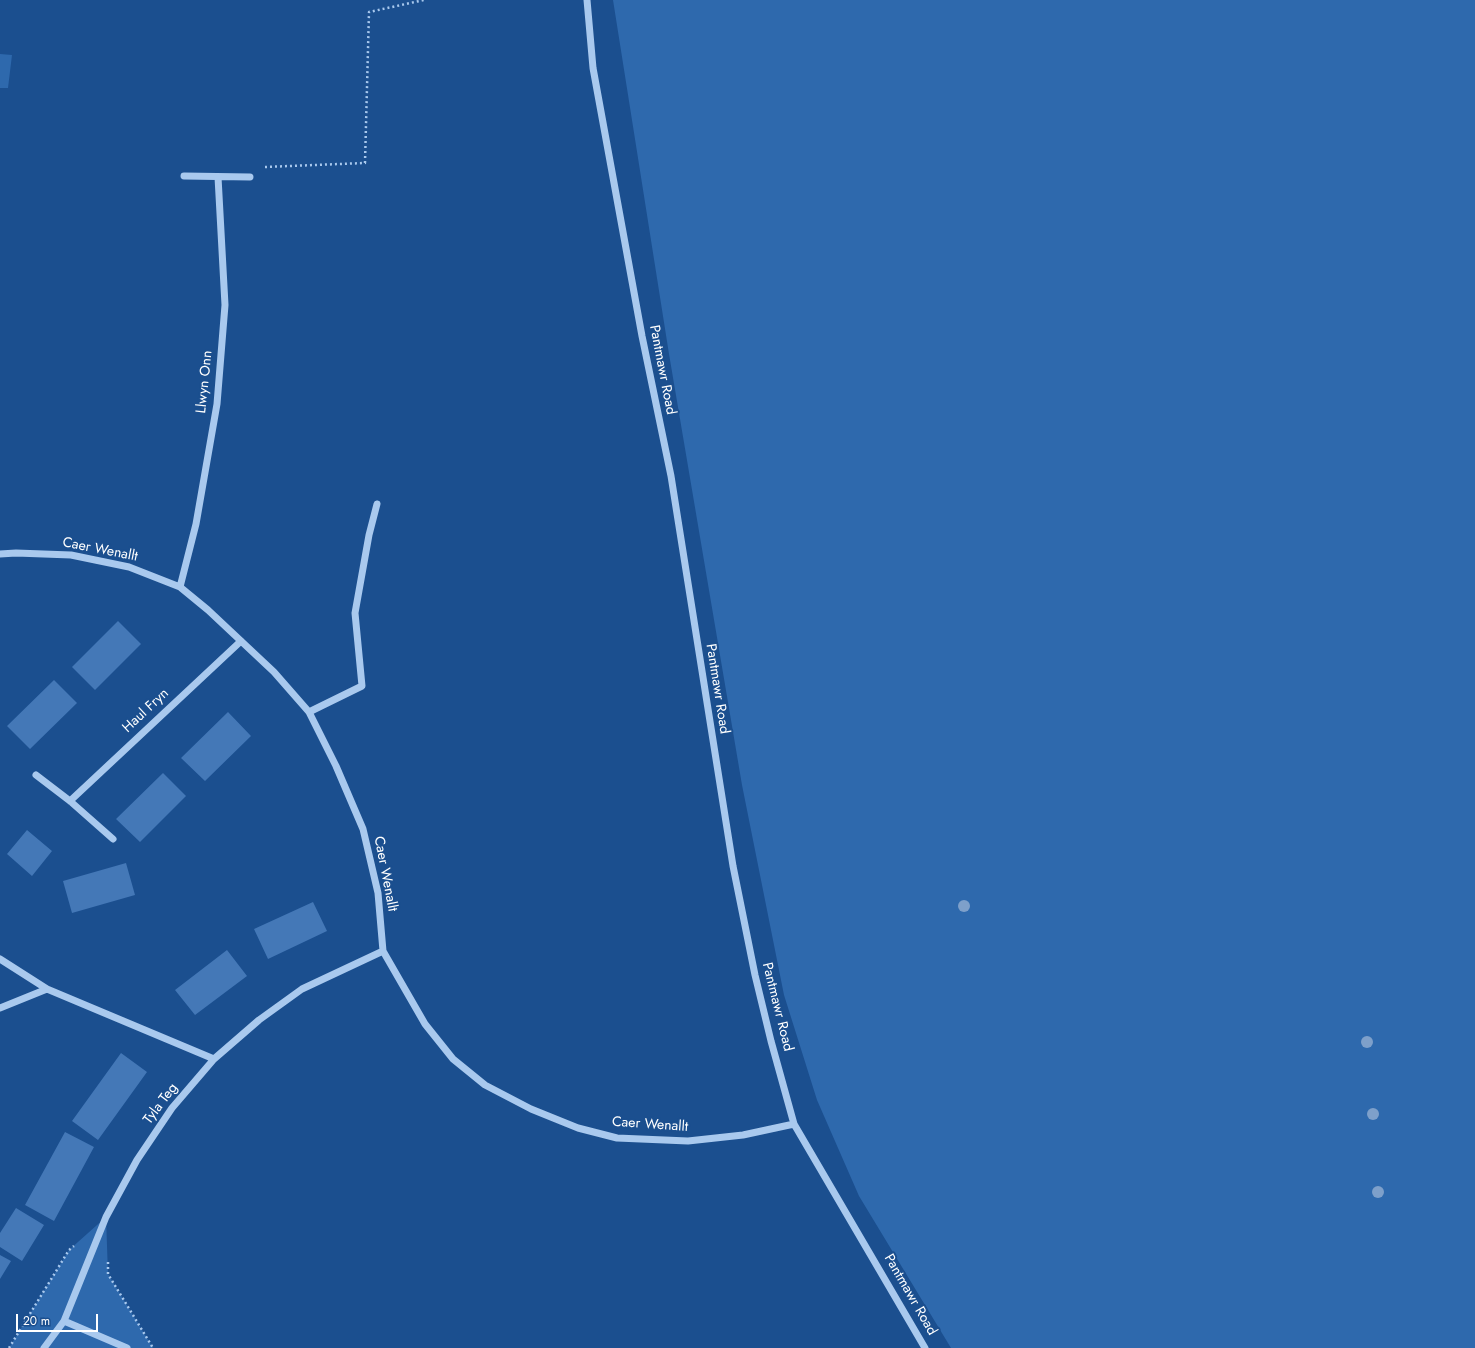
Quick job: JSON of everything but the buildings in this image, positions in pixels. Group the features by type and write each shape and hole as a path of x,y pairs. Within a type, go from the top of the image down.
{"street":[{"name":"Pantmawr Road","path":"587,0 593,68 642,336 671,476 733,866 757,982 794,1124 925,1348"},
{"path":"184,176 250,177"},
{"name":"Llwyn Onn","path":"180,587 196,524 217,404 225,305 218,177"},
{"path":"309,712 362,686 356,613 369,535 377,504"},
{"name":"Caer Wenallt","path":"0,554 16,553 71,555 129,567 180,587 274,672 309,712 336,766 363,829 378,893 383,951 425,1024 453,1059 485,1085 531,1110 578,1128 617,1138 688,1141 743,1135 794,1124"},
{"name":"Haul Fryn","path":"70,801 240,641"},
{"path":"36,775 70,801 113,839"},
{"name":"Tyla Teg","path":"44,1348 64,1321 106,1218 137,1160 172,1108 214,1059 259,1020 302,989 383,951"},
{"path":"0,959 47,989 214,1059"},
{"path":"0,1008 47,989"},
{"path":"64,1321 127,1348"}],"path":[{"path":"250,177 262,167 365,163 369,12 424,0"},
{"path":"9,1348 69,1250 80,1241"},
{"path":"108,1260 108,1274 154,1348"}],"shaded area":[{"path":"613,0 1475,0 1475,1348 951,1348 859,1196 817,1100 784,995 742,785 669,354"},
{"path":"0,54 12,55 8,88 0,88"},
{"path":"106,1217 108,1274 153,1348 9,1348 69,1250"}]}
